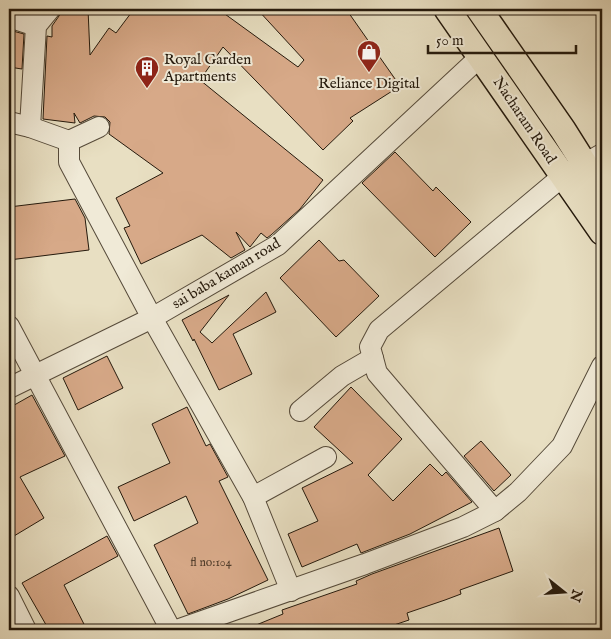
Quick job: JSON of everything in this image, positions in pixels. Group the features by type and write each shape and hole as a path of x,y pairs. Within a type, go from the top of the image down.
{"main road":[{"name":"Nacharam Road","path":"448,9 481,56 583,164 602,232"},
{"name":"Nacharam Road","path":"479,9 563,130 602,192"}],"street":[{"path":"30,127 36,26 50,9"},
{"path":"9,17 36,26"},
{"name":"sai baba kaman road","path":"9,388 152,318 278,245 481,56"},
{"path":"9,122 30,127 69,141 99,127"},
{"path":"69,141 69,162 152,318 253,497 291,591"},
{"path":"495,511 377,373 370,347 379,330 583,164"},
{"path":"9,326 170,630"},
{"path":"300,411 342,376 373,358"},
{"path":"176,630 291,591 464,527 495,511 518,492 562,446 602,366"},
{"path":"253,497 326,458"},
{"path":"9,596 26,630"}],"building":[{"path":"62,9 88,9 90,55 109,28 116,33 134,9 218,9 298,67 304,60 257,9 346,9 400,86 350,118 353,121 323,150 223,47 200,80 323,180 300,209 267,238 261,233 250,247 236,232 245,250 231,258 202,235 141,264 124,228 130,226 116,198 163,173 109,134 110,122 105,117 94,116 80,123 74,113 75,123 43,119 47,36 52,37 52,26"},
{"path":"9,30 24,34 22,69 9,67"},
{"path":"395,152 433,191 436,187 471,222 435,257 362,183"},
{"path":"75,199 85,218 89,250 9,260 9,207"},
{"path":"319,240 339,261 344,260 379,296 336,337 280,278"},
{"path":"266,292 276,312 233,334 252,374 219,390 194,339 193,341 182,320 229,295 200,332 212,343"},
{"path":"107,356 123,388 78,410 63,378"},
{"path":"351,387 402,439 368,475 393,501 430,464 442,476 446,472 472,502 410,534 361,553 357,544 302,567 288,534 318,521 302,488 353,463 314,427"},
{"path":"32,395 65,456 20,477 44,518 9,539 9,408"},
{"path":"187,407 206,446 210,444 228,477 219,481 268,580 228,599 188,614 154,545 198,523 186,496 134,521 118,487 170,463 152,424"},
{"path":"481,441 511,475 494,491 464,456"},
{"path":"499,528 513,571 460,590 461,594 407,613 409,620 379,630 244,630 283,614 282,610 357,584 356,581 372,574"},
{"path":"107,536 118,556 64,585 87,630 49,630 22,583"}],"place":[{"name":"Reliance Digital","path":"369,73"},
{"name":"Royal Garden Apartments","path":"147,89"}]}
